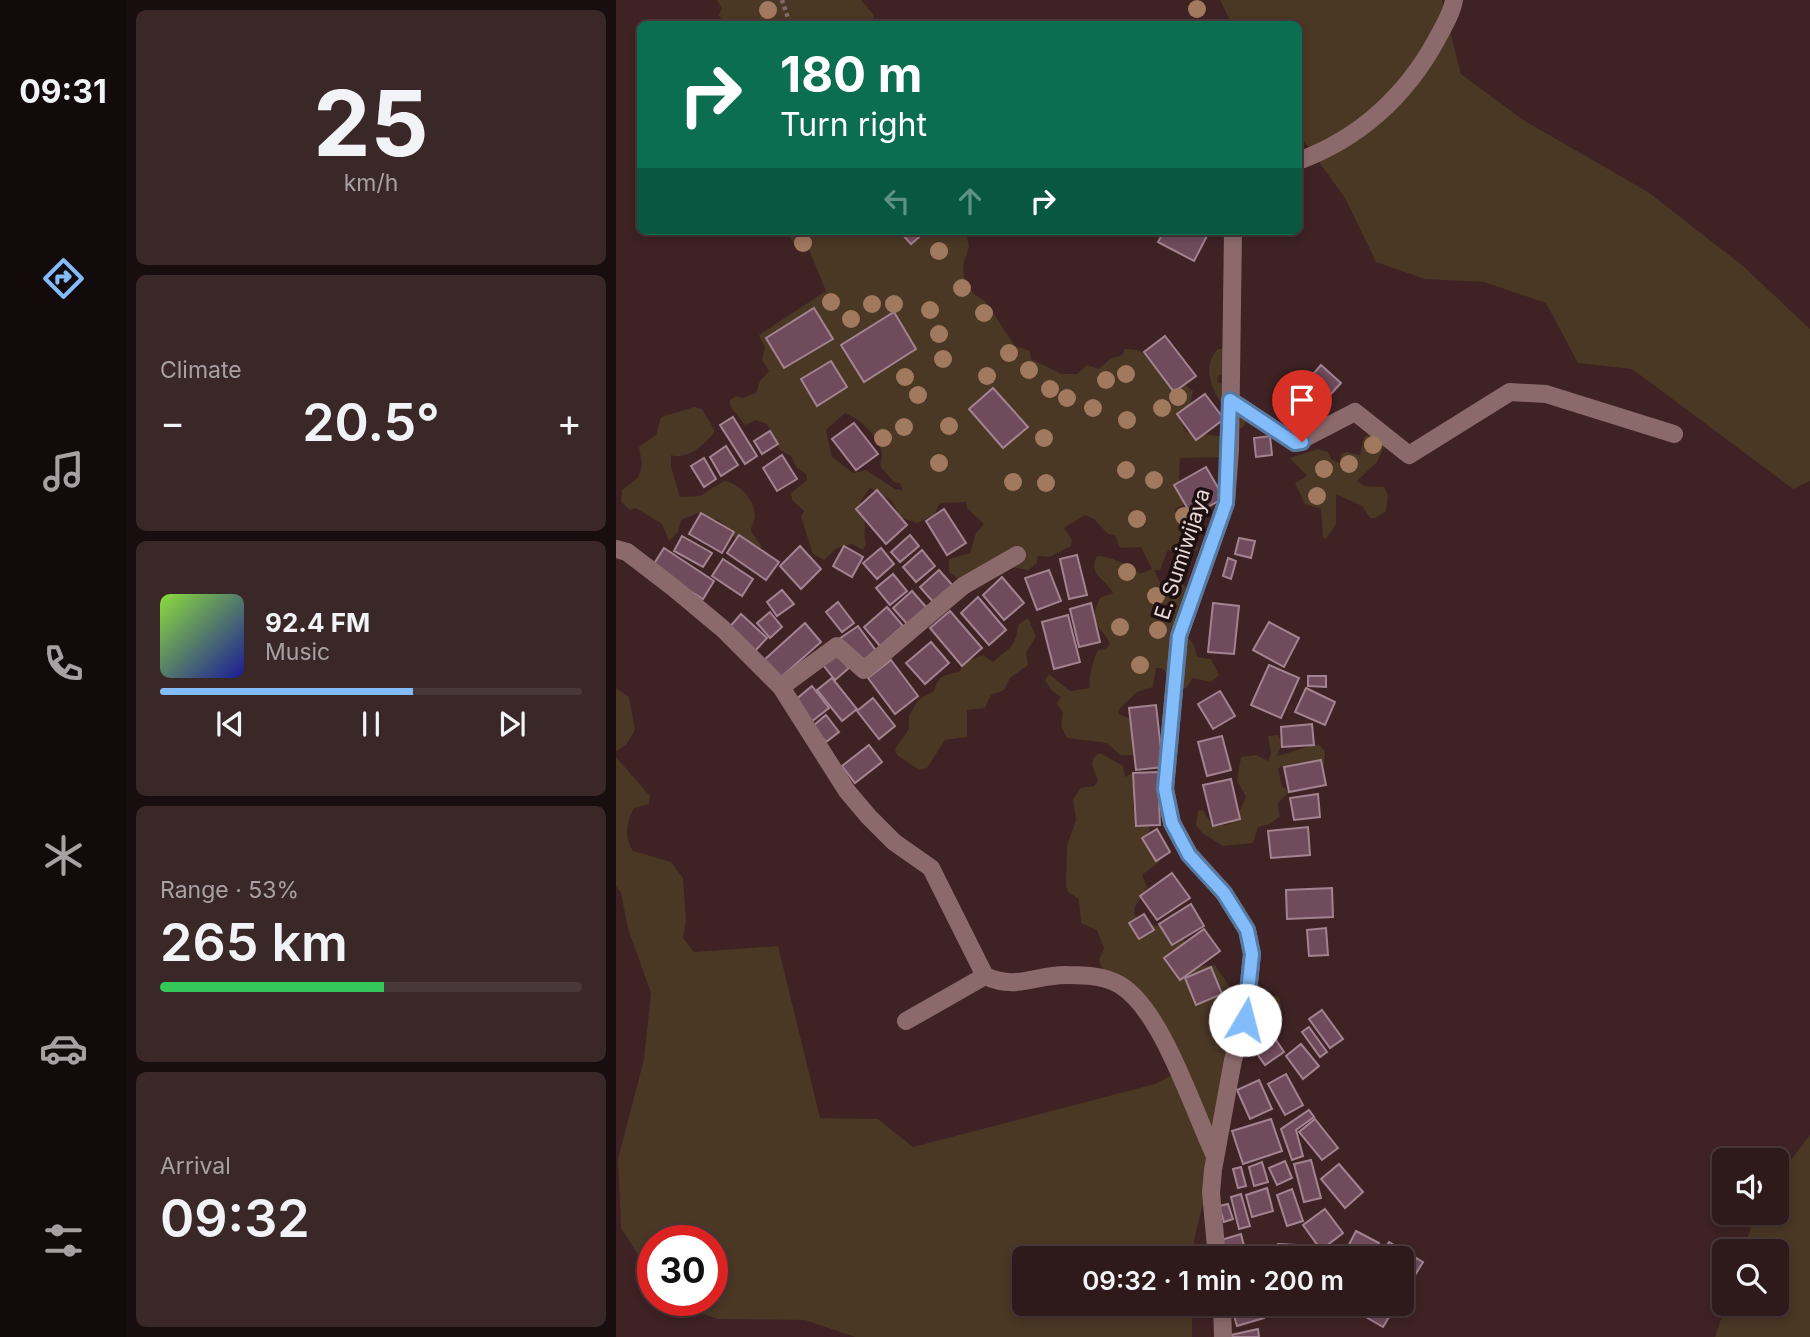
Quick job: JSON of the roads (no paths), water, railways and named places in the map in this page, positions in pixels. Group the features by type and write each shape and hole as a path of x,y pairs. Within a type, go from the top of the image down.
{"street":[{"path":"1302,160 1323,152 1354,134 1383,110 1410,82 1431,50 1453,9 1454,0"},
{"name":"E. Sumiwijaya","path":"1216,1246 1211,1193 1215,1156 1233,1060 1245,1020 1252,954 1247,930 1224,893 1189,855 1172,823 1165,789 1179,636 1226,503 1233,235"},
{"path":"1230,400 1295,443 1355,412 1409,455 1510,392 1546,394 1674,434"},
{"path":"616,549 627,552 674,588 723,629 781,687 847,791 894,842 931,868 985,976 906,1021"},
{"path":"781,687 836,646 864,670 963,586 1017,555"},
{"name":"E. Sumiwijaya","path":"985,976 1013,984 1078,975 1102,978 1121,986 1156,1021 1215,1156"},
{"path":"1222,1316 1223,1337"}]}
